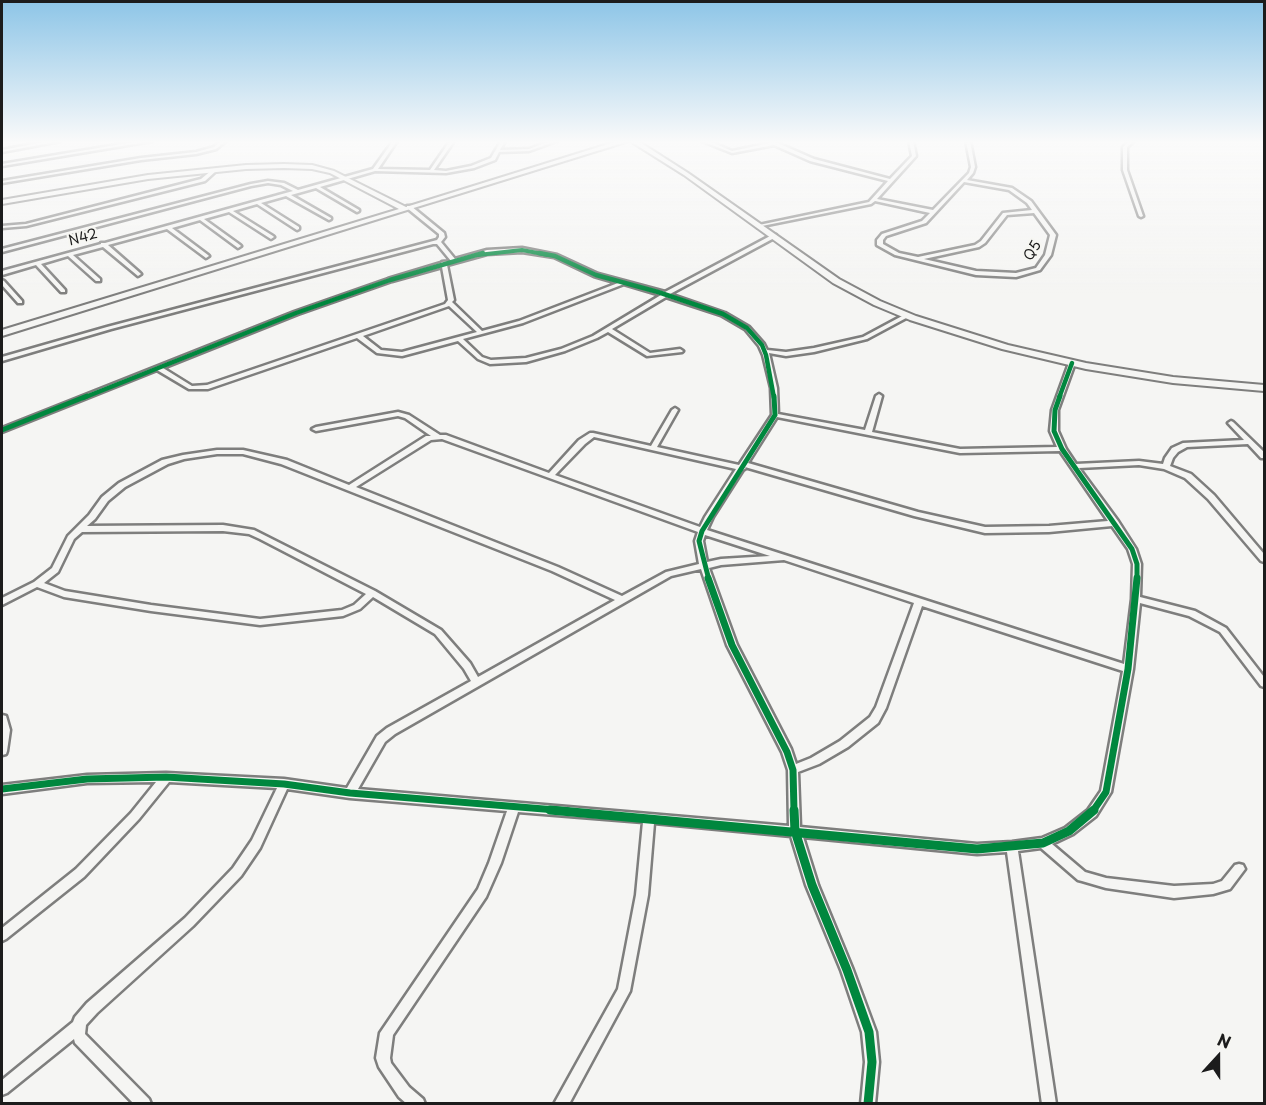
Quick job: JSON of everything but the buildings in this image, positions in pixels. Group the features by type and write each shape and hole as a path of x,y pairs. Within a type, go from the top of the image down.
{"street":[{"path":"2,202 58,193"},
{"path":"2,227 26,225 154,193"},
{"path":"2,250 222,193"},
{"name":"N42","path":"2,273 291,193"},
{"path":"326,193 357,211"},
{"path":"2,359 109,328 438,242 442,237 442,234 407,208 374,193"},
{"path":"2,333 457,193"},
{"path":"712,193 836,281 906,316 1005,347 1072,363 1173,380 1264,388"},
{"path":"759,226 853,208 876,200 882,193"},
{"path":"953,193 921,224 891,232 880,240 880,245 887,250 917,259 976,246 983,242 1005,214 1035,211"},
{"name":"Q5","path":"917,259 982,273 1035,272 1048,255 1053,238 1052,231 1017,193"},
{"path":"1133,193 1141,216"},
{"path":"286,194 329,219"},
{"path":"876,200 934,212"},
{"path":"257,202 297,228"},
{"path":"229,210 271,237"},
{"path":"200,218 238,246"},
{"path":"168,227 206,256"},
{"path":"459,339 480,358 501,363 526,360 563,350 607,329 666,294 774,236"},
{"path":"438,242 453,260"},
{"path":"104,244 138,274"},
{"path":"2,430 307,308 453,260 487,252 531,251 555,256 596,275 666,294 735,320 755,336 765,351 774,388 775,415 702,531 699,541 704,566 732,645 787,752 793,770 795,831 812,885 847,969 869,1032 872,1062 868,1104"},
{"path":"69,254 98,280"},
{"path":"37,263 63,291"},
{"path":"444,263 450,303"},
{"path":"2,282 20,302"},
{"path":"359,336 380,352 393,355 521,322 622,283"},
{"path":"450,303 481,333"},
{"path":"158,368 186,386 200,389 450,303"},
{"path":"765,351 786,354 865,338 906,316"},
{"path":"607,329 648,355 680,351"},
{"path":"2,789 87,779 166,777 284,784 350,793 977,849 1012,848 1043,843 1069,831 1092,813 1106,792 1128,669 1136,599 1136,557 1115,523 1062,449 1054,431 1055,410 1072,363"},
{"path":"868,432 879,396"},
{"path":"653,448 675,410"},
{"path":"316,429 398,414 407,416 438,437 551,475 702,531 1128,669"},
{"path":"775,415 960,451 1062,449"},
{"path":"1232,423 1264,456"},
{"path":"551,475 582,442 592,435 743,466 917,514 985,530 1049,529 1115,523"},
{"path":"351,487 429,438 438,437"},
{"path":"1166,467 1172,454 1185,445 1250,442"},
{"path":"2,602 37,584 55,570 66,545 105,499 134,477 165,462 197,454 243,452 351,487 555,569 622,600"},
{"path":"1074,466 1139,464 1166,467 1188,476 1196,482 1264,559"},
{"path":"81,529 213,528 251,532 305,557 438,632 462,660 477,683"},
{"path":"350,793 381,739 391,731 669,574 740,560 788,558"},
{"path":"37,584 64,594 260,622 344,613 357,607 372,593"},
{"path":"1136,599 1192,613 1222,630 1264,683"},
{"path":"793,770 844,744 874,720 881,708 919,602"},
{"path":"2,719 5,730 2,752"},
{"path":"2,935 80,873 135,816 166,777"},
{"path":"2,1088 78,1027 92,1008 189,922 237,872 256,844 284,784"},
{"path":"418,1104 398,1085 386,1067 383,1058 387,1033 482,893 514,807"},
{"path":"561,1104 624,991 642,895 649,818"},
{"path":"1043,843 1082,876 1106,883 1174,892 1213,889 1226,885 1239,869"},
{"path":"1012,848 1049,1104"},
{"path":"78,1027 80,1038 144,1104"}],"cycle path":[{"path":"2,430 296,313 390,280 487,252 522,250 555,256 596,275 658,292 723,314 747,328 762,345 766,355 774,388 775,415 709,517 699,541 704,566 732,645 787,752 793,770 795,831 812,885 847,970 869,1032 872,1062 868,1104"},
{"path":"2,789 87,779 166,777 284,784 350,793 977,849 1043,843 1069,831 1092,813 1106,792 1128,669 1136,599 1137,564 1132,549 1062,449 1054,431 1055,410 1072,363"}]}
